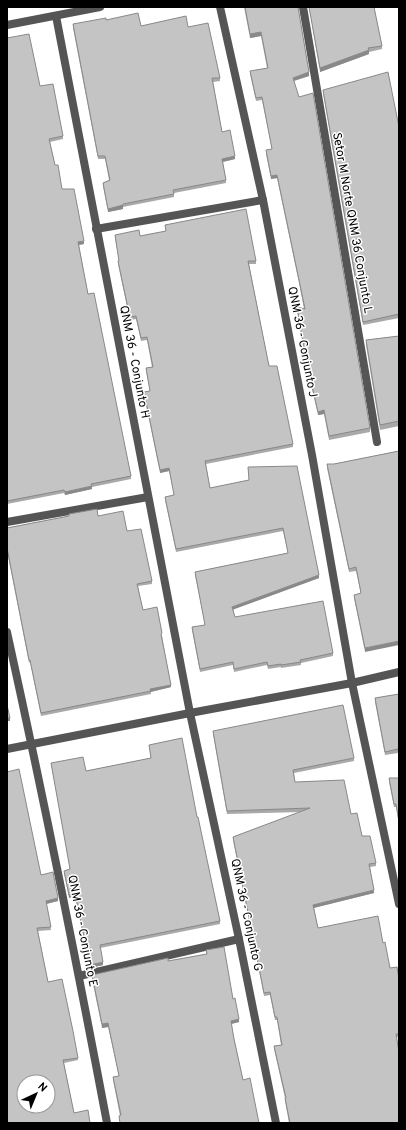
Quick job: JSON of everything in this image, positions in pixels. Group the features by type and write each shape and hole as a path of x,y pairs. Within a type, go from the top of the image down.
{"street":[{"path":"7,25 100,7"},
{"name":"QNM 36 - Conjunto J","path":"220,7 263,200 312,455 352,683 399,900"},
{"name":"Setor M Norte QNM 36 Conjunto L","path":"303,7 377,442"},
{"name":"QNM 36 - Conjunto H","path":"56,16 190,713"},
{"path":"96,229 263,200"},
{"path":"7,522 148,497"},
{"name":"QNM 36 - Conjunto E","path":"7,632 32,744 107,1123"},
{"path":"7,749 352,683 399,672"},
{"name":"QNM 36 - Conjunto G","path":"190,713 240,939 276,1123"},
{"path":"79,976 240,939"}],"building":[{"path":"245,7 298,7 309,72 293,78 299,97 313,93 370,428 329,436 324,410 318,412 306,360 297,307 305,309 277,175 271,176 266,150 272,149 262,97 256,98 250,71 268,68 261,32 250,34"},
{"path":"309,7 374,7 382,46 368,48 369,50 320,68"},
{"path":"138,13 141,26 186,16 188,27 208,23 220,78 212,78 222,132 230,130 235,156 222,159 226,180 173,190 174,194 123,204 108,209 103,183 110,180 105,156 98,156 73,24 106,18 106,20"},
{"path":"29,34 40,86 53,84 63,136 49,139 55,165 58,165 62,189 74,189 84,241 78,242 88,294 94,293 131,476 91,484 92,486 65,492 64,490 7,501 7,38"},
{"path":"388,72 399,127 399,314 363,322 323,90"},
{"path":"246,209 256,261 248,261 269,366 277,366 293,444 205,461 210,488 249,480 248,467 297,466 319,575 232,607 235,617 323,601 333,653 300,660 301,662 281,665 268,666 267,662 234,669 233,662 200,669 192,627 205,625 195,572 288,553 283,528 176,549 165,497 174,495 169,468 160,470 144,392 150,391 146,368 153,367 147,337 141,338 136,316 131,317 129,313 118,261 115,235 139,230 140,236 166,231 165,225"},
{"path":"399,336 399,421 380,425 366,340"},
{"path":"399,451 399,641 365,648 354,595 361,593 356,567 349,569 327,464 334,464"},
{"path":"97,509 98,516 123,511 127,531 141,529 152,581 137,584 143,610 157,607 171,685 150,689 151,691 41,713 7,548 7,528"},
{"path":"399,694 399,753 398,749 385,752 375,698"},
{"path":"7,705 10,718 7,718"},
{"path":"343,705 354,758 293,770 295,782 344,780 351,814 357,813 362,836 370,836 376,863 369,864 374,890 313,905 318,928 378,916 390,968 397,967 399,979 399,1034 396,1034 399,1052 399,1123 290,1123 274,1046 282,1045 277,1017 275,1017 270,992 264,993 233,837 310,808 227,811 213,731"},
{"path":"182,738 197,817 220,921 100,945 103,962 90,965 75,894 69,895 64,871 70,869 51,763 83,757 86,771 151,758 149,745"},
{"path":"19,769 41,875 53,872 58,898 46,901 51,927 37,928 48,982 62,979 73,1031 78,1058 63,1060 74,1113 88,1110 90,1123 7,1123 7,772"},
{"path":"389,778 399,778 399,821 396,804 394,804"},
{"path":"224,947 233,999 235,998 239,1019 231,1021 234,1039 243,1080 250,1078 259,1123 120,1123 119,1116 121,1115 113,1077 119,1076 108,1023 102,1024 92,975 168,958 168,961 207,954 206,950"}]}
